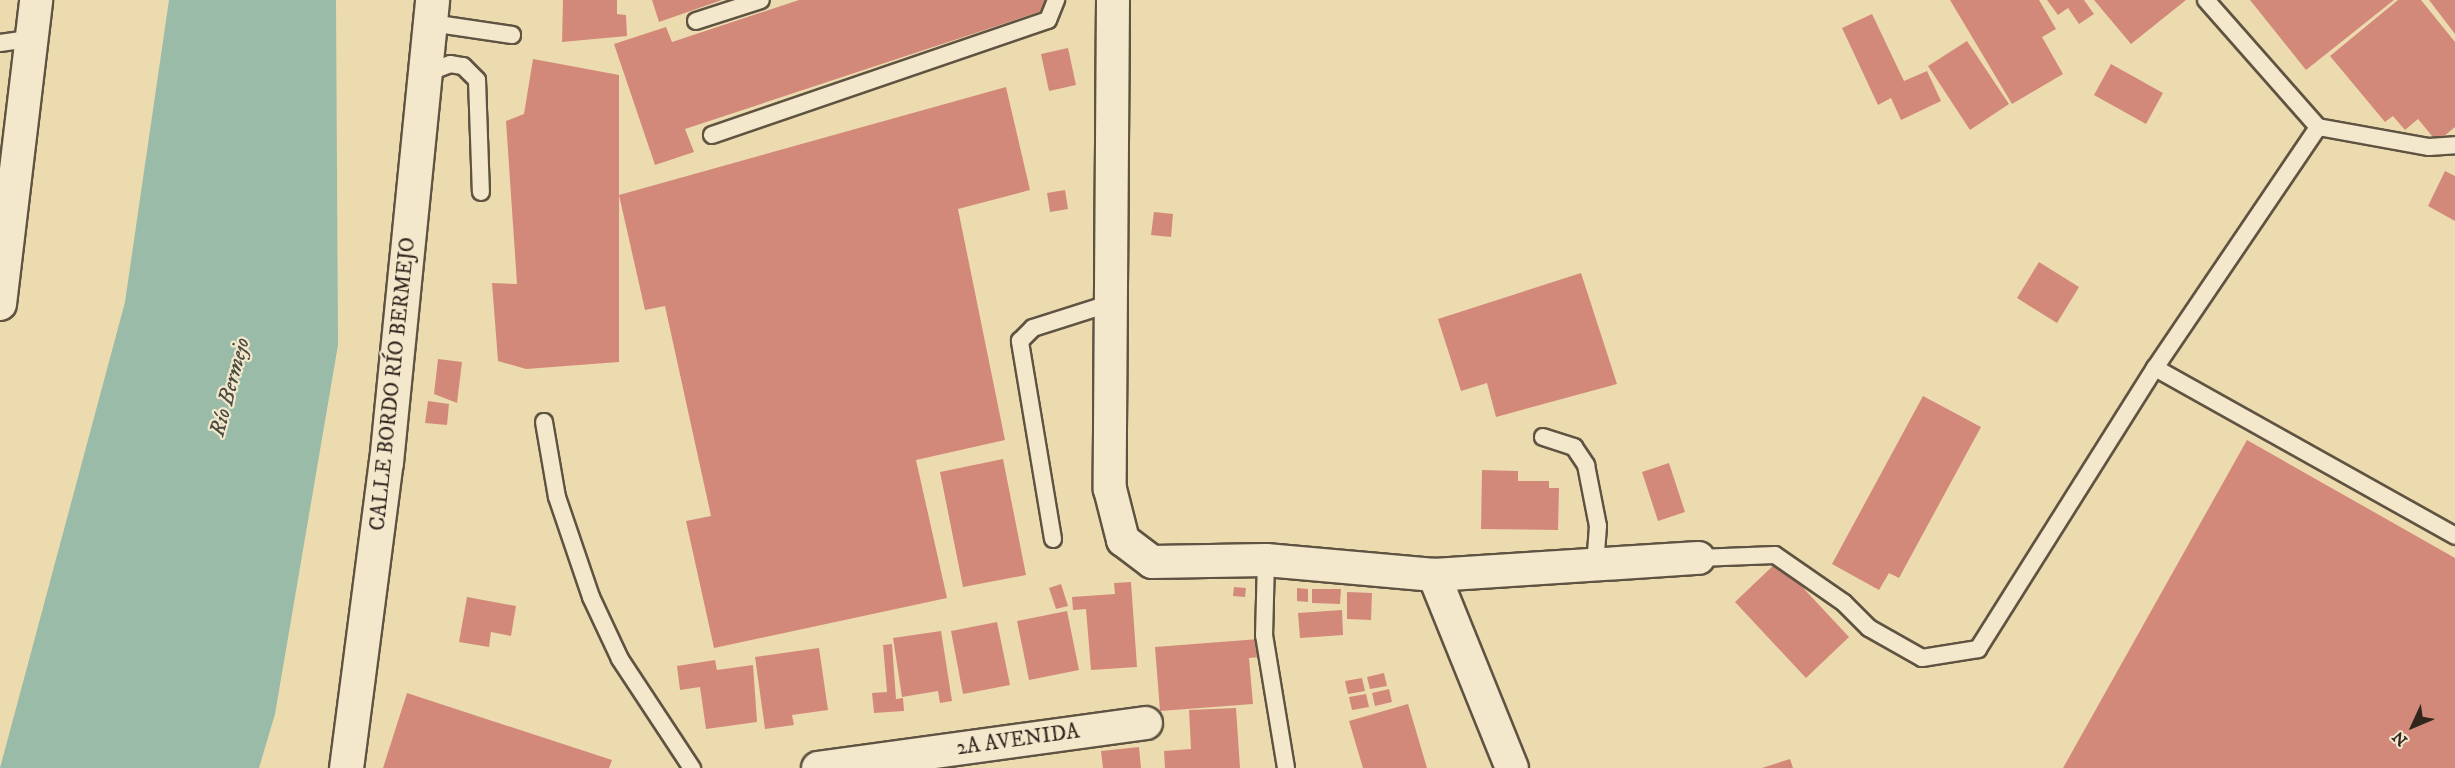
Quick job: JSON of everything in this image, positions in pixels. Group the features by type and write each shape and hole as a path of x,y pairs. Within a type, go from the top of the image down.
{"main road":[{"name":"CALLE BORDO RÍO BERMEJO","path":"346,768 427,73 431,12"}],"street":[{"path":"0,304 34,38 36,0"},
{"path":"1113,0 1113,303 1110,489 1123,540 1152,561 1266,560 1434,575 1698,558"},
{"path":"1434,575 1512,768"},
{"name":"2A AVENIDA","path":"818,768 1146,723"}],"lane":[{"path":"696,21 761,0"},
{"path":"712,135 1048,20 1056,0"},
{"path":"2206,0 2318,127 2429,147 2455,145"},
{"path":"431,12 512,35"},
{"path":"0,43 34,38"},
{"path":"427,73 450,64 464,66 477,80 481,192"},
{"path":"1698,558 1775,555 1845,603 1869,628 1922,658 1977,650 2155,368 2318,127"},
{"path":"1053,539 1020,341 1033,328 1113,303"},
{"path":"2155,368 2455,536"},
{"path":"544,422 557,497 591,597 620,659 692,768"},
{"path":"1543,437 1574,447 1586,465 1598,526 1595,566"},
{"path":"1266,560 1264,635 1286,768"}],"water":[{"name":"Río Bermejo","path":"169,0 336,0 338,345 275,714 259,768 0,768 125,302"}],"building":[{"path":"563,0 617,0 617,14 626,15 627,36 562,42"},
{"path":"652,0 722,0 659,22"},
{"path":"799,0 1052,0 1054,7 685,129 694,152 655,165 614,44 666,27 672,42"},
{"path":"1950,0 2039,0 2056,29 2042,37 2063,74 2012,104"},
{"path":"2047,0 2084,0 2094,14 2079,24 2068,8 2058,15"},
{"path":"2094,0 2186,0 2131,44"},
{"path":"2250,0 2394,0 2306,70"},
{"path":"2398,0 2421,0 2455,42 2455,127 2437,142 2418,119 2405,130 2393,116 2385,122 2330,56"},
{"path":"2429,0 2455,0 2455,34"},
{"path":"1872,14 1904,81 1927,71 1941,101 1901,120 1891,98 1878,105 1842,28"},
{"path":"1967,41 2009,104 1970,130 1928,66"},
{"path":"1068,48 1076,85 1049,91 1041,54"},
{"path":"533,59 619,75 619,362 526,369 498,361 492,283 517,284 506,121 524,114"},
{"path":"2111,64 2163,93 2146,124 2094,95"},
{"path":"1006,87 1030,190 958,209 1005,440 916,460 947,598 714,648 686,521 711,516 665,306 645,310 619,195"},
{"path":"2445,171 2455,176 2455,221 2428,206"},
{"path":"1065,190 1068,209 1050,212 1047,193"},
{"path":"1154,212 1173,214 1171,237 1151,235"},
{"path":"2039,262 2079,287 2057,323 2017,298"},
{"path":"1581,273 1617,384 1496,417 1487,383 1461,391 1438,319"},
{"path":"438,359 462,362 457,403 434,394"},
{"path":"1923,396 1981,427 1899,578 1889,573 1879,590 1832,564"},
{"path":"428,401 449,404 447,425 425,423"},
{"path":"2247,440 2455,558 2455,768 2063,768"},
{"path":"1003,459 1026,575 963,587 940,472"},
{"path":"1669,463 1685,512 1658,521 1642,472"},
{"path":"1482,470 1518,471 1518,481 1549,481 1549,488 1559,488 1558,530 1481,529"},
{"path":"1778,561 1849,637 1806,678 1735,602"},
{"path":"1131,582 1137,667 1091,670 1086,609 1073,610 1072,597 1115,594 1114,583"},
{"path":"1061,584 1068,606 1056,609 1049,588"},
{"path":"1234,587 1246,588 1245,597 1233,596"},
{"path":"1297,588 1308,589 1308,602 1297,601"},
{"path":"1312,589 1341,589 1340,604 1312,603"},
{"path":"1347,592 1372,593 1371,620 1347,619"},
{"path":"467,597 516,606 511,636 491,632 489,647 459,642"},
{"path":"1342,610 1343,635 1300,638 1298,613"},
{"path":"1067,611 1079,670 1029,680 1017,621"},
{"path":"997,622 1010,685 963,694 951,631"},
{"path":"941,631 952,701 940,703 938,691 902,697 893,638"},
{"path":"1259,639 1260,657 1249,658 1253,704 1160,711 1155,647"},
{"path":"892,644 896,699 903,698 904,711 874,713 872,693 887,692 883,645"},
{"path":"819,648 828,710 792,715 794,725 765,729 755,657"},
{"path":"715,660 717,670 753,665 757,722 706,729 700,687 680,690 677,666"},
{"path":"1384,673 1387,686 1370,689 1367,677"},
{"path":"1362,678 1365,691 1348,694 1345,681"},
{"path":"1389,689 1392,702 1375,706 1372,693"},
{"path":"407,693 612,760 609,768 383,768"},
{"path":"1366,694 1369,707 1352,710 1349,697"},
{"path":"1408,704 1427,768 1363,768 1349,721"},
{"path":"1236,708 1240,768 1165,768 1164,751 1191,749 1189,710"},
{"path":"1139,747 1141,768 1103,768 1101,751"},
{"path":"1790,759 1793,768 1762,768"}]}
